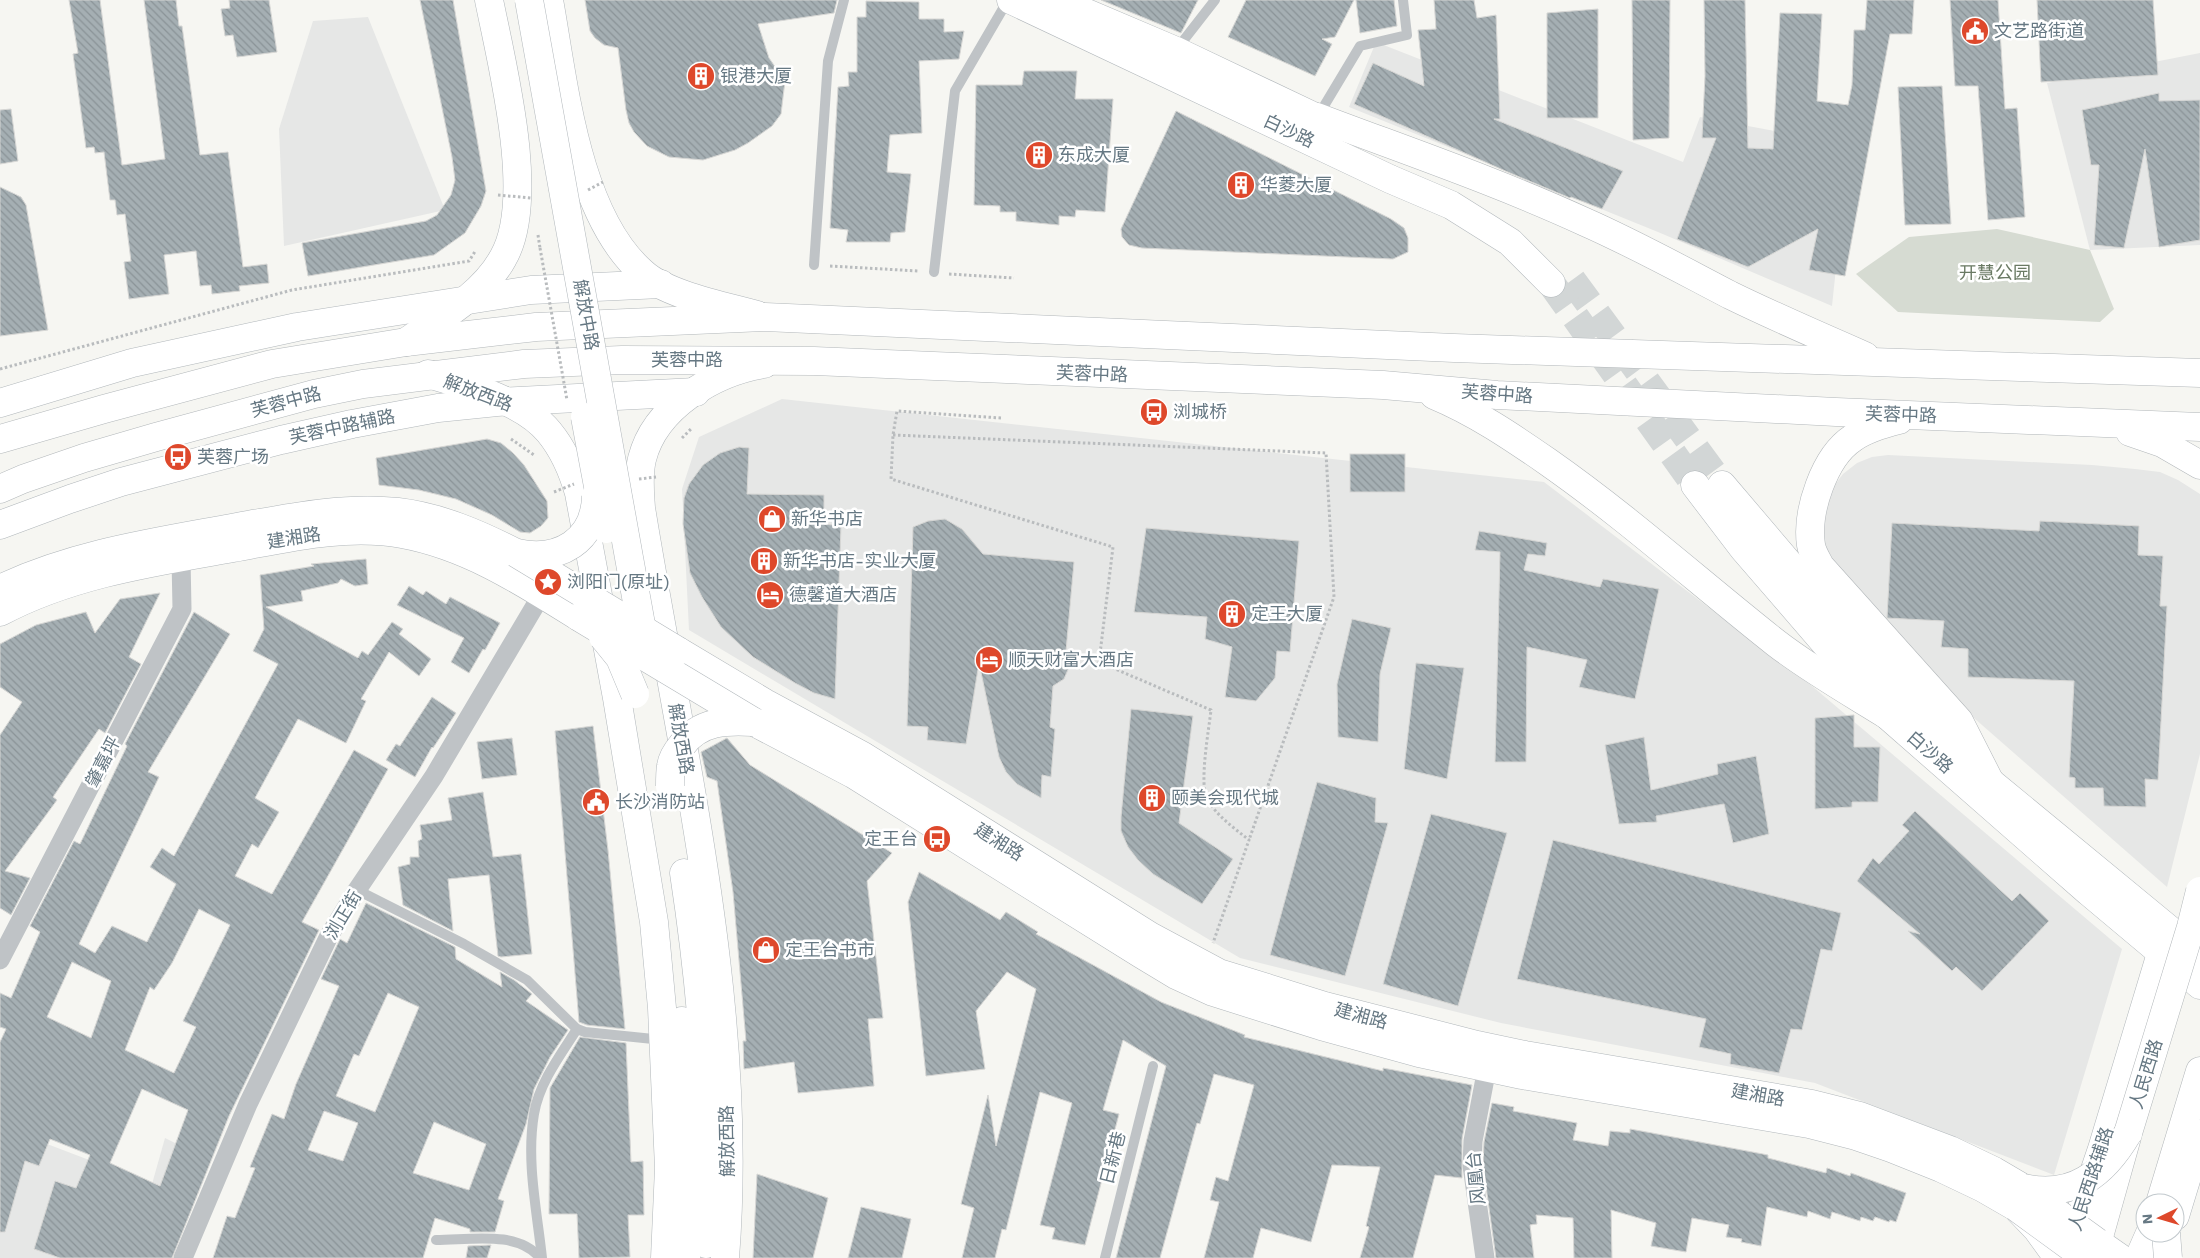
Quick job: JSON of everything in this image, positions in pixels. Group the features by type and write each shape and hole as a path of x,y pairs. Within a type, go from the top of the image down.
{"main road":[{"path":"406,342 464,300 488,279 503,259 511,239 515,221 516,165 514,133 489,0"},
{"name":"解放中路","path":"510,0 589,480 634,637"},
{"name":"解放中路","path":"529,0 636,592 634,637"},
{"path":"549,0 574,138 581,166 595,202 626,256 644,274 661,284 699,299 766,318"},
{"name":"白沙路","path":"1010,0 1451,205 1510,242 1562,282 1518,226 1318,117 1176,51 1056,0"},
{"path":"1318,117 1457,169 1584,221 1644,249 1729,294 1880,362"},
{"path":"0,403 132,363 297,327 531,290 661,284"},
{"name":"芙蓉中路","path":"0,439 113,406 272,364 406,342 536,327 766,318 1454,348 2197,372"},
{"name":"芙蓉中路","path":"0,489 84,458 314,394 428,374 524,364 602,360 779,361 1414,387 1497,395 1920,416 2200,427"},
{"name":"解放西路","path":"725,1258 728,1174 720,1003 699,843 654,591 639,488 642,458 649,439 661,421 677,406 720,377 751,366 779,361"},
{"name":"解放西路","path":"428,374 457,383 504,402 532,417 548,431 560,447 574,475 579,494 654,922 664,1040 669,1168 665,1258"},
{"path":"1414,387 1467,411 1503,431 1538,455 1618,513 1777,644 1887,715"},
{"name":"芙蓉中路辅路","path":"0,525 121,482 281,440 352,424 438,408 504,402 696,392"},
{"path":"1920,416 1888,423 1868,430 1852,439 1837,454 1824,474 1817,495 1812,518 1811,546 1820,566 1958,721 1990,782"},
{"path":"2100,423 2162,443 2200,465"},
{"path":"516,553 531,556 558,552 582,538 595,510 589,480"},
{"name":"白沙路","path":"1696,485 1743,548 1887,715 2126,923 2200,955"},
{"name":"白沙路","path":"1722,485 1882,674 1990,782 2165,940 2200,985"},
{"name":"建湘路","path":"0,589 56,565 108,552 203,533 334,511 367,510 400,513 435,520 490,540 516,553 754,722 853,774 1176,975 1213,992 1320,1026 1419,1053 1487,1068 1808,1124 1856,1136 2019,1198"},
{"name":"建湘路","path":"0,612 62,584 181,558 293,538 335,532 370,531 401,534 456,549 507,573 579,617"},
{"path":"636,592 649,618 678,651"},
{"path":"579,617 634,637 635,694 672,921 680,998 687,1136 686,1258"},
{"path":"579,617 612,645 627,671 635,694"},
{"name":"解放西路","path":"634,637 670,786 691,918 700,1006 707,1173 705,1258"},
{"name":"建湘路","path":"634,637 678,651 765,703 863,756 1117,916 1219,973 1325,1006 1477,1045 1524,1055 1812,1104 1860,1116 1950,1150 1994,1171 2019,1198 2092,1253 2120,1258"},
{"path":"670,786 671,764 676,753 695,732 707,725 720,722 754,722"},
{"name":"人民西路","path":"2092,1253 2191,927 2200,891"},
{"path":"2126,923 2137,942 2142,959 2147,1000"},
{"name":"人民西路辅路","path":"2065,1258 2102,1149 2165,940"},
{"path":"2164,1193 2200,1071"},
{"path":"2058,1258 2037,1229 2019,1198 2066,1189 2079,1183 2101,1169 2110,1160 2128,1133"},
{"path":"2182,1193 2200,1134"},
{"path":"2139,1258 2146,1243"},
{"path":"2162,1258 2166,1243"},
{"path":"2168,1243 2168,1258"}],"street":[{"name":"肇嘉坪","path":"0,960 182,609 181,558"},
{"name":"浏正街","path":"183,1258 248,1104 329,936 357,890 434,776 542,594"},
{"name":"风凰台","path":"1485,1258 1472,1166 1473,1141 1487,1068"}],"lane":[{"path":"814,265 828,61 844,0"},
{"path":"934,272 955,91 1010,0"},
{"path":"1176,51 1216,0"},
{"path":"1318,117 1360,46 1406,35 1403,0"},
{"path":"357,890 464,944 527,980 577,1029 585,1032 664,1040"},
{"path":"541,1258 531,1164 534,1112 544,1085 577,1029"},
{"name":"日新巷","path":"1105,1258 1153,1066"},
{"path":"436,1240 502,1239 534,1249 541,1258"}],"path":[{"path":"587,191 603,182"},
{"path":"497,202 499,188"},
{"path":"498,195 531,198"},
{"path":"0,369 292,290 469,261 480,246"},
{"path":"540,248 567,402"},
{"path":"814,265 1014,278"},
{"path":"1000,418 897,411 893,436 891,479 1113,547 1099,662 1211,710 1204,763 1206,798 1224,820 1249,840"},
{"path":"893,436 1326,453 1334,597 1205,966"},
{"path":"511,439 536,456"},
{"path":"631,480 656,477"},
{"path":"552,486 554,492 589,480"}],"shaded area":[{"path":"368,17 445,210 284,246 279,129 313,21"},
{"path":"1376,42 1683,162 1700,117 1849,145 1832,306 1658,232 1349,107"},
{"path":"2200,53 2200,245 2090,250 2047,83"},
{"path":"782,399 1544,482 1812,686 2122,949 2054,1175 1815,1083 1501,1023 1240,958 689,630 682,489 699,437"},
{"path":"1888,455 2092,465 2160,472 2178,480 2200,494 2200,754 2167,887 1958,704 1833,566 1824,549 1824,512 1830,491 1843,474 1857,463 1872,457"},
{"path":"0,1126 152,1184 165,1138 205,1158 166,1258 0,1258"}],"green space":[{"name":"开慧公园","path":"1997,229 2090,250 2114,309 2100,322 1898,312 1856,274 1909,237"}],"building":[{"path":"69,0 100,0 122,165 165,159 144,0 176,0 179,26 182,26 200,155 228,152 243,267 267,264 269,283 239,286 240,291 212,294 211,285 200,286 196,251 164,255 169,294 129,299 124,262 131,261 125,214 117,215 115,200 110,200 104,152 95,153 94,147 86,148 73,54 78,53"},
{"path":"229,0 269,0 277,52 237,57 233,35 225,36 221,9 230,8"},
{"path":"420,0 453,0 486,191 481,206 465,233 434,255 308,276 302,243 426,221 437,215 451,195 455,180 452,157"},
{"name":"银港大厦","path":"585,0 837,0 834,13 758,24 769,58 785,81 781,114 772,126 748,143 735,150 703,160 669,157 647,146 634,132 629,123 626,110 618,48 604,45 590,31"},
{"path":"1101,0 1198,0 1181,33"},
{"path":"1246,0 1354,0 1335,37 1322,39 1332,44 1315,76 1228,37"},
{"path":"1356,0 1394,0 1397,26 1360,33"},
{"path":"1434,0 1474,0 1477,18 1496,15 1500,119 1494,119 1623,171 1602,209 1510,173 1354,104 1373,63 1424,86 1418,30 1436,29"},
{"path":"1632,0 1670,0 1669,138 1633,140"},
{"path":"1704,0 1745,0 1748,148 1773,149 1780,13 1822,14 1817,101 1848,105 1852,85 1854,30 1865,30 1867,0 1914,0 1912,34 1890,34 1845,276 1809,270 1818,229 1748,267 1677,239 1716,138 1702,138 1705,76"},
{"path":"1950,0 1998,0 2005,109 2017,108 2025,217 1988,220 1978,86 1955,86"},
{"path":"2037,0 2153,0 2158,75 2041,82"},
{"path":"866,1 919,2 919,19 944,19 944,32 964,31 959,59 919,61 922,133 890,135 887,172 911,174 905,232 891,233 890,242 846,242 848,230 830,228 838,87 849,86 848,72 857,72 857,17 866,17"},
{"path":"1598,9 1598,118 1547,118 1547,13"},
{"name":"东成大厦","path":"1024,71 1077,71 1075,99 1113,99 1105,212 1076,210 1075,217 1059,216 1059,225 1016,221 1016,212 1000,212 1000,206 974,205 976,85 1022,85"},
{"path":"1942,86 1951,224 1905,225 1898,87"},
{"path":"2159,93 2159,101 2200,100 2200,240 2159,247 2145,149 2124,248 2094,245 2099,165 2091,165 2082,110"},
{"path":"11,109 18,161 0,164 0,110"},
{"path":"1176,111 1391,219 1404,228 1408,238 1408,252 1393,259 1142,248 1129,245 1122,237 1121,229"},
{"path":"0,187 21,197 26,205 48,330 0,336"},
{"path":"487,439 501,443 513,453 524,465 547,501 548,518 541,526 530,533 520,532 492,515 456,499 419,490 379,485 376,458"},
{"name":"新华书店-实业大厦","path":"739,447 749,448 747,494 824,495 824,524 841,526 835,699 814,693 753,657 721,627 702,597 690,573 683,524 684,498 689,484 703,465 720,453"},
{"path":"1350,454 1405,454 1405,492 1350,492"},
{"name":"顺天财富大酒店","path":"945,519 962,529 983,554 1074,562 1066,651 1070,654 1070,665 1064,679 1053,686 1050,727 1055,729 1051,777 1042,775 1041,798 1017,784 1006,772 999,757 979,663 966,744 927,740 928,727 907,726 913,527 928,521"},
{"path":"2040,521 2139,526 2138,555 2163,556 2160,606 2167,606 2158,780 2145,779 2146,807 2104,806 2103,788 2075,788 2075,778 2069,777 2074,681 1968,677 1968,649 1941,647 1944,621 1887,618 1892,523 2039,531"},
{"name":"定王大厦","path":"1146,528 1299,541 1290,652 1277,651 1275,678 1256,701 1225,697 1232,647 1205,639 1207,617 1134,612"},
{"path":"1479,531 1547,543 1545,556 1528,554 1524,570 1600,587 1603,579 1659,589 1635,699 1579,687 1587,660 1527,647 1526,762 1495,762 1500,552 1475,550"},
{"path":"366,559 368,584 355,586 341,579 338,583 301,591 303,601 266,607 358,658 362,651 368,655 392,622 403,629 399,634 431,659 419,676 389,652 361,699 366,701 346,743 298,719 255,798 279,812 258,848 252,844 235,876 272,894 354,750 388,769 302,922 319,930 229,1116 172,1258 60,1258 34,1249 55,1181 76,1188 90,1155 50,1139 39,1166 25,1161 5,1232 0,1232 0,1042 6,1029 0,1027 0,993 11,998 40,932 30,926 74,841 80,844 127,746 125,744 194,612 230,634 148,772 159,777 79,944 95,953 112,926 147,942 176,884 150,867 162,848 174,856 278,664 253,651 264,629 260,575 314,566 311,564","holes":["199,909 230,925 183,1021 196,1027 174,1073 125,1050 150,987 154,990 172,963","72,962 111,981 91,1038 47,1017","142,1089 188,1110 160,1186 110,1163"]},
{"path":"409,586 423,595 426,591 446,604 450,597 500,623 469,673 451,662 464,638 397,605"},
{"path":"160,593 129,657 141,664 105,733 99,729 53,797 57,800 5,871 30,878 11,915 0,908 0,735 22,702 0,687 0,644 36,625 86,612 95,633 120,599"},
{"path":"1352,619 1391,628 1380,674 1378,742 1338,737 1337,684"},
{"path":"1416,663 1464,668 1447,779 1404,769"},
{"path":"432,697 456,713 432,747 415,777 386,760 396,744 400,746"},
{"name":"颐美会现代城","path":"1131,709 1193,716 1179,823 1233,859 1202,904 1153,874 1128,847 1121,831"},
{"path":"1854,715 1854,747 1880,747 1878,802 1852,802 1852,807 1815,809 1815,718"},
{"path":"593,726 608,850 625,1029 587,1025 579,1022 555,731"},
{"path":"1644,737 1651,790 1718,774 1717,764 1756,756 1769,834 1733,843 1724,804 1656,816 1657,822 1619,824 1605,745"},
{"path":"512,738 517,775 482,779 477,742"},
{"path":"727,738 750,765 892,853 867,881 883,1018 868,1019 874,1086 798,1093 794,1062 744,1069 743,1041 746,1041 733,892 717,781 707,777 701,752"},
{"path":"1317,782 1376,798 1375,822 1388,823 1345,976 1270,955"},
{"path":"483,792 493,857 521,854 532,954 498,956 489,875 448,879 453,931 403,905 398,867 410,864 410,857 419,857 418,841 422,839 420,825 452,820 448,798"},
{"path":"1915,811 2012,901 2020,893 2049,921 1982,991 1956,967 1952,971 1908,931 1920,934 1857,881 1873,858 1879,864 1909,831 1902,825"},
{"path":"1431,814 1507,833 1458,1006 1383,984"},
{"path":"1553,840 1841,913 1832,951 1821,949 1802,1030 1791,1029 1779,1073 1730,1064 1731,1054 1699,1047 1706,1019 1517,979"},
{"path":"919,872 1000,920 1006,912 1038,932 1036,934 1161,1002 1245,1035 1244,1037 1383,1071 1383,1068 1472,1085 1462,1139 1462,1178 1435,1175 1413,1258 1360,1258 1369,1227 1366,1226 1380,1167 1332,1165 1311,1242 1261,1228 1253,1258 1204,1258 1219,1202 1210,1200 1216,1177 1228,1181 1254,1085 1214,1074 1200,1124 1197,1123 1160,1258 1116,1258 1166,1066 1123,1040 1103,1110 1119,1114 1085,1245 1052,1239 1055,1228 1040,1225 1072,1103 1040,1092 1006,1230 1002,1229 995,1258 962,1258 974,1208 961,1204 988,1095 996,1146 1036,989 1007,972 976,1011 985,1069 926,1076 908,902"},
{"path":"366,903 455,947 456,959 502,987 500,972 514,980 532,994 526,1001 568,1030 550,1057 534,1089 526,1124 498,1199 504,1201 495,1232 470,1232 470,1229 435,1218 423,1258 213,1258 227,1216 235,1218 255,1168 250,1167 272,1114 284,1119 296,1084 339,986 321,979 340,939 347,943","holes":["388,993 419,1007 375,1112 336,1096 354,1054 359,1056","324,1111 358,1123 343,1161 308,1150","434,1122 486,1144 469,1190 413,1173"]},
{"path":"580,1037 626,1043 631,1162 643,1161 644,1215 628,1215 630,1257 579,1258 577,1214 549,1214 550,1088"},
{"path":"1492,1103 1514,1107 1513,1111 1577,1123 1573,1140 1608,1146 1610,1131 1630,1133 1630,1129 1768,1155 1768,1158 1826,1173 1827,1168 1850,1176 1851,1173 1906,1193 1896,1222 1890,1220 1889,1222 1875,1217 1873,1221 1861,1217 1860,1221 1832,1212 1830,1219 1808,1211 1807,1217 1767,1207 1761,1246 1741,1242 1742,1239 1726,1237 1729,1225 1692,1218 1686,1252 1651,1246 1656,1223 1611,1210 1612,1258 1574,1258 1573,1218 1536,1215 1537,1224 1530,1225 1534,1258 1496,1258 1483,1165 1484,1142"},
{"path":"757,1174 828,1198 813,1258 753,1258"},
{"path":"861,1207 911,1219 902,1258 848,1258"},
{"path":"491,1245 487,1258 466,1258 468,1246"}],"tunnel":[{"path":"1572,280 1722,485"},
{"path":"1551,283 1695,485"}],"place":[{"name":"文艺路街道","path":"1975,31"},
{"name":"银港大厦","path":"701,76"},
{"name":"东成大厦","path":"1039,155"},
{"name":"华菱大厦","path":"1241,185"},
{"name":"浏城桥","path":"1154,412"},
{"name":"芙蓉广场","path":"178,457"},
{"name":"新华书店","path":"772,519"},
{"name":"新华书店-实业大厦","path":"764,561"},
{"name":"浏阳门(原址)","path":"548,582"},
{"name":"德馨道大酒店","path":"770,595"},
{"name":"定王大厦","path":"1232,614"},
{"name":"顺天财富大酒店","path":"989,660"},
{"name":"颐美会现代城","path":"1152,798"},
{"name":"长沙消防站","path":"596,802"},
{"name":"定王台","path":"937,839"},
{"name":"定王台书市","path":"766,950"}]}
